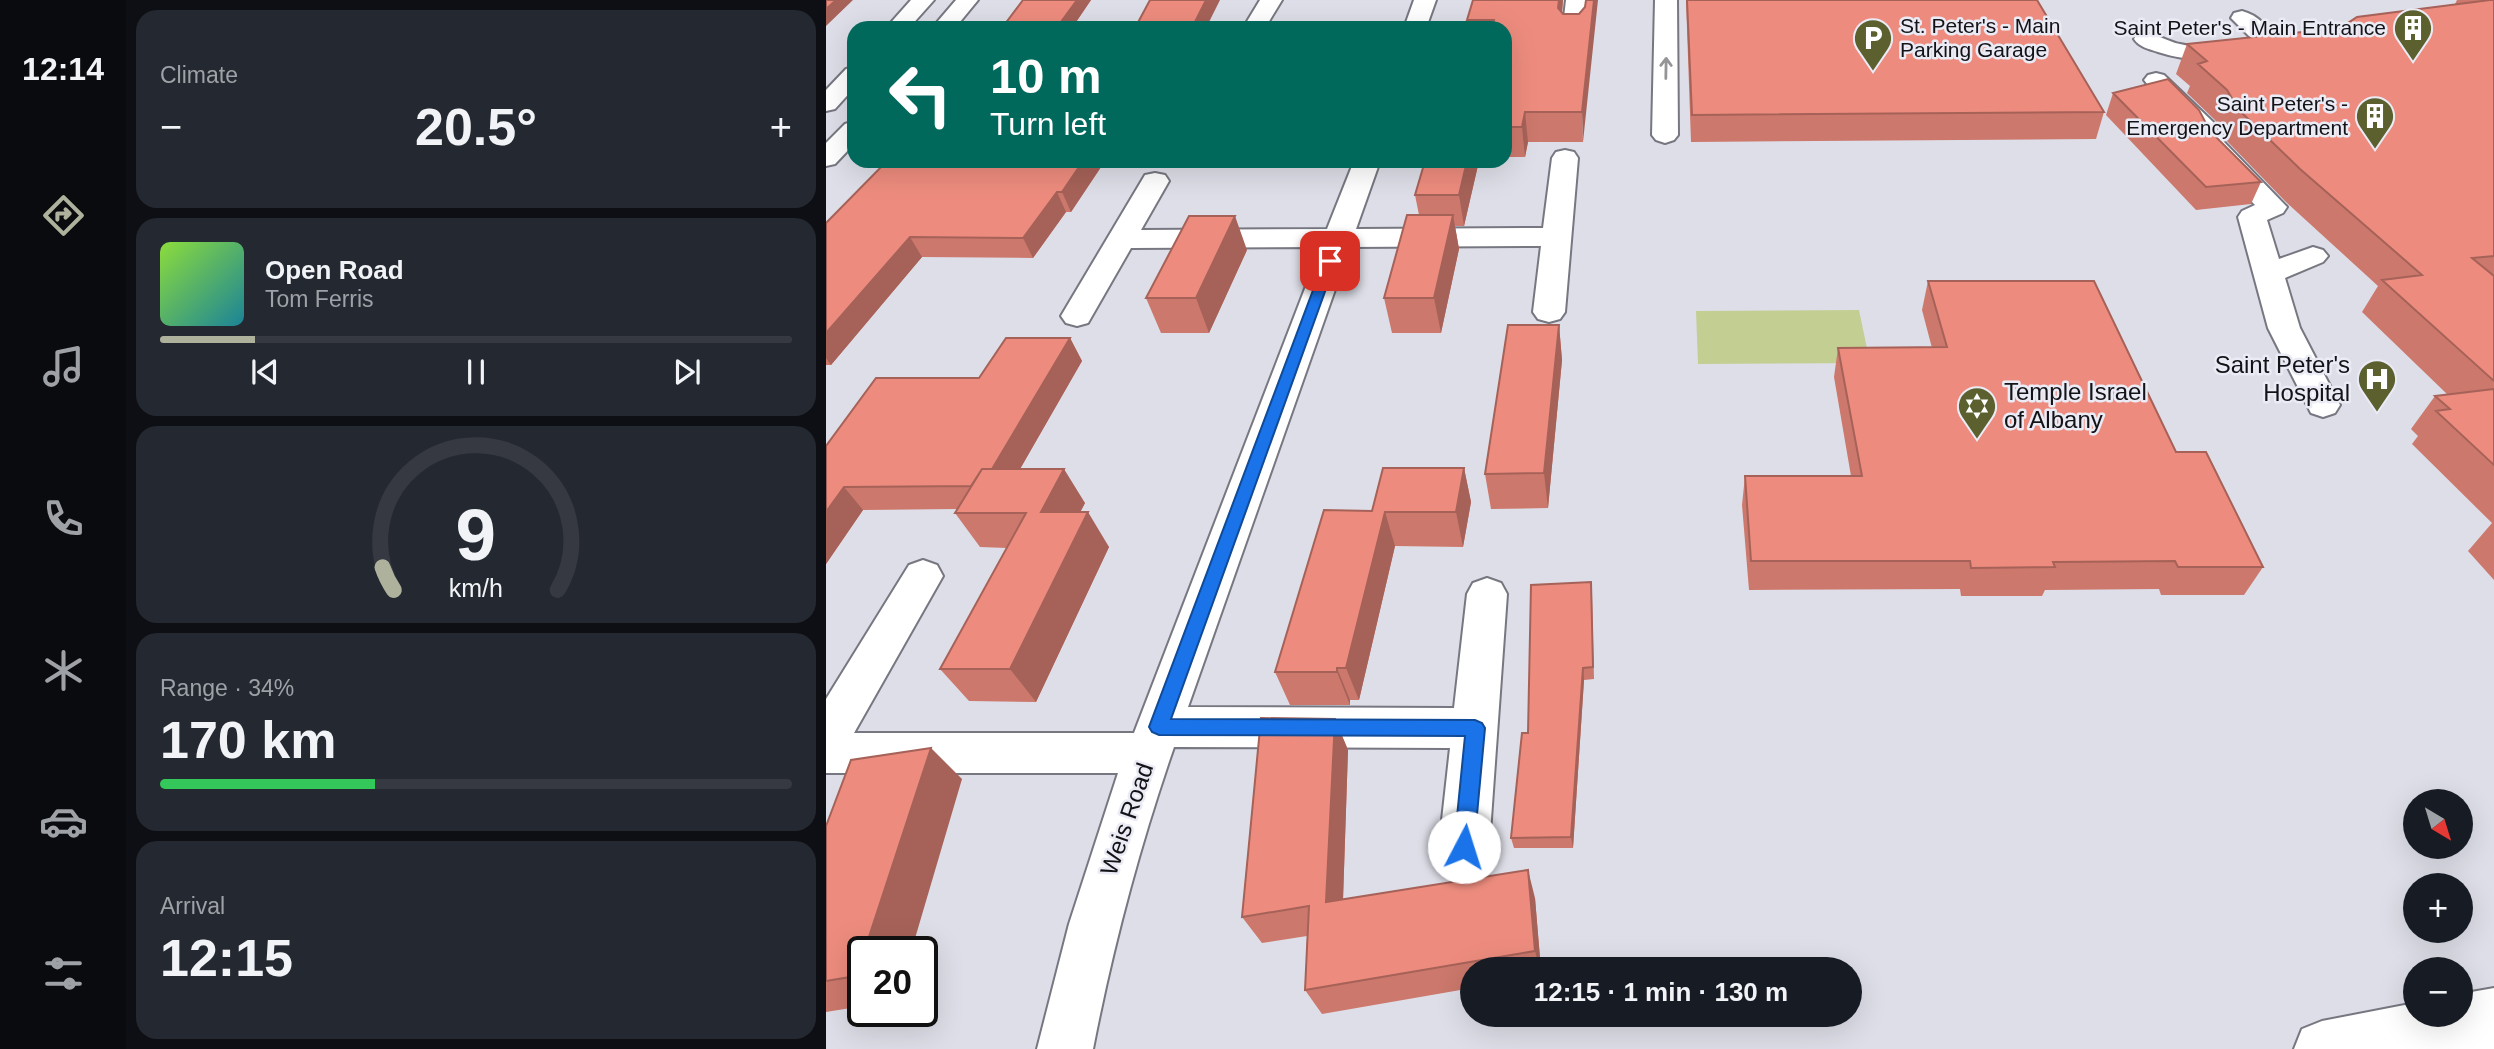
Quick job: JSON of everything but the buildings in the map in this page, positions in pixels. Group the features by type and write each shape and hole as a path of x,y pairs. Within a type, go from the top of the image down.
{"street":[{"path":"904,21 923,0"},
{"path":"949,21 967,0"},
{"path":"1258,21 1270,0"},
{"path":"1418,21 1425,0"},
{"path":"1573,35 1577,0"},
{"path":"1665,135 1667,0"},
{"path":"2145,39 2185,54 2210,55 2243,50 2265,42 2261,33 2242,18"},
{"path":"2156,80 2204,127 2212,145 2273,207 2252,217 2284,328 2323,405"},
{"path":"826,104 847,82"},
{"path":"826,118 847,117"},
{"path":"826,159 847,136"},
{"path":"1549,312 1565,158"},
{"name":"Weis Road","path":"1065,1049 1102,891 1154,740 1364,168"},
{"path":"1077,316 1155,181"},
{"path":"1121,239 1556,237"},
{"path":"2269,274 2313,256"},
{"path":"826,739 923,576"},
{"path":"1464,847 1487,594"},
{"path":"826,753 1475,728"},
{"path":"2322,1049 2489,1027"}],"green space":[{"path":"1859,310 1870,363 1698,364 1696,311"}],"place":[{"name":"Saint Peter's - Main Entrance","path":"2413,62"},
{"name":"St. Peter's - Main Parking Garage","path":"1873,72"},
{"name":"Saint Peter's - Emergency Department","path":"2375,150"},
{"name":"Saint Peter's Hospital","path":"2377,413"},
{"name":"Temple Israel of Albany","path":"1977,440"}],"route":[{"path":"1330,261 1159,727 1475,728 1464,847"}]}
